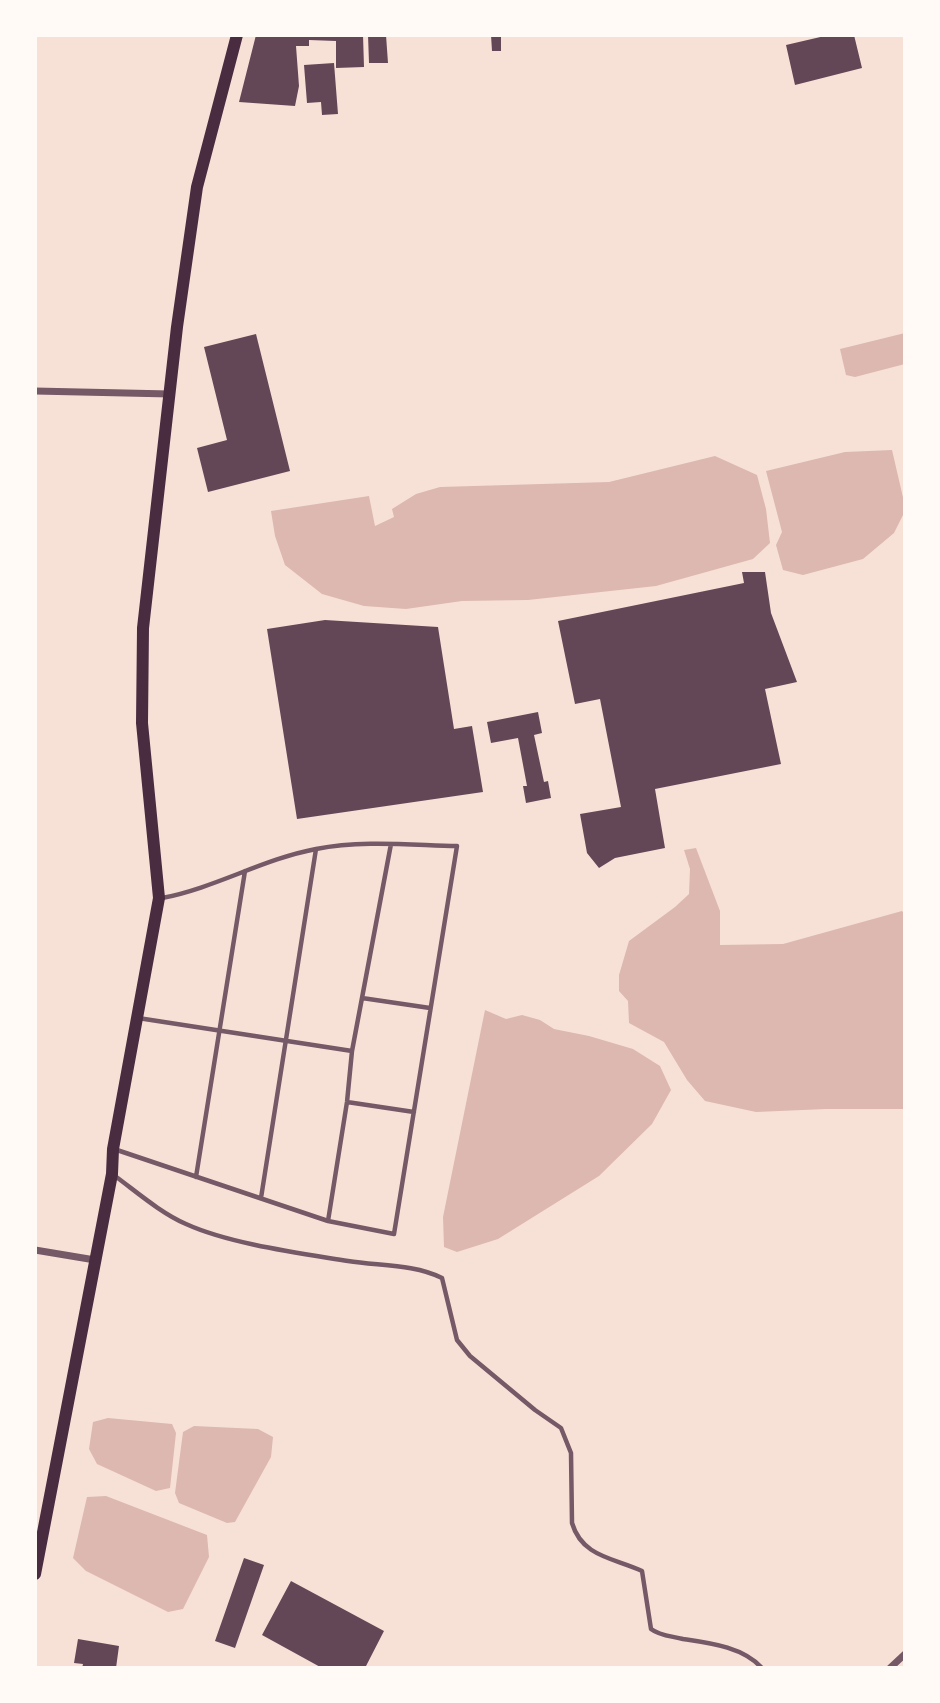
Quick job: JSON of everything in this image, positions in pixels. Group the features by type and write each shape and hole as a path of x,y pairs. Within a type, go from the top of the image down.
{"main road":[{"path":"35,1574 112,1174 113,1149 159,898 142,723 143,628 186,253 197,187 237,35"}],"street":[{"path":"35,391 170,394"},
{"path":"35,1250 95,1260"},
{"path":"890,1668 905,1654"}],"lane":[{"path":"113,1149 328,1221 394,1234 457,846 391,844 316,849 159,898"},
{"path":"328,1221 347,1102 352,1051 391,844"},
{"path":"261,1198 316,849"},
{"path":"196,1177 245,870"},
{"path":"362,998 430,1008"},
{"path":"137,1018 352,1051"},
{"path":"347,1102 414,1112"},
{"path":"112,1174 185,1224 225,1238 329,1258 425,1270 442,1278 457,1340 470,1356 561,1428 571,1454 572,1523 575,1534 581,1543 599,1555 642,1571 651,1629 657,1634 705,1642 744,1654 762,1668"}],"shaded area":[{"path":"905,333 905,364 855,377 846,375 840,349"},
{"path":"892,450 905,506 894,533 863,559 803,575 783,570 776,545 782,532 766,471 845,452"},
{"path":"715,456 757,475 766,509 770,543 753,559 656,586 528,600 462,601 406,609 364,606 322,594 285,565 275,536 271,511 369,496 375,526 394,517 392,509 416,494 440,487 609,482"},
{"path":"696,848 720,911 720,945 783,944 902,911 905,915 905,1109 756,1112 705,1101 687,1080 664,1042 629,1023 628,1001 619,991 619,975 629,941 689,894 690,869 684,850"},
{"path":"485,1010 506,1019 522,1015 540,1020 554,1029 633,1049 660,1066 671,1090 652,1124 599,1176 498,1239 457,1252 444,1247 443,1217"},
{"path":"108,1418 172,1424 176,1433 170,1488 156,1491 97,1464 89,1449 93,1422"},
{"path":"194,1426 258,1429 273,1437 271,1457 235,1522 227,1523 179,1503 175,1493 183,1432"},
{"path":"106,1496 207,1535 209,1557 183,1609 168,1612 86,1571 73,1558 87,1497"}],"building":[{"path":"256,35 363,35 364,67 336,68 336,41 309,40 309,46 296,46 299,86 295,106 239,102"},
{"path":"368,35 386,35 388,63 369,63"},
{"path":"491,35 501,35 501,51 492,51"},
{"path":"829,35 854,35 862,68 795,85 786,45"},
{"path":"334,63 338,114 322,115 321,102 307,103 304,65"},
{"path":"256,334 290,471 208,492 197,448 227,440 204,347"},
{"path":"742,572 765,572 771,613 797,682 765,689 781,764 655,789 665,848 615,858 599,868 587,853 580,814 621,807 600,699 575,704 558,621 744,583"},
{"path":"325,620 438,627 454,729 472,726 483,792 297,819 267,629"},
{"path":"538,712 542,733 534,735 544,782 548,781 551,798 526,803 523,786 527,786 518,738 491,743 487,722"},
{"path":"244,1558 264,1565 235,1648 215,1641"},
{"path":"291,1581 384,1631 365,1668 322,1668 262,1635"},
{"path":"78,1639 119,1646 116,1668 82,1668 83,1664 74,1663"}]}
